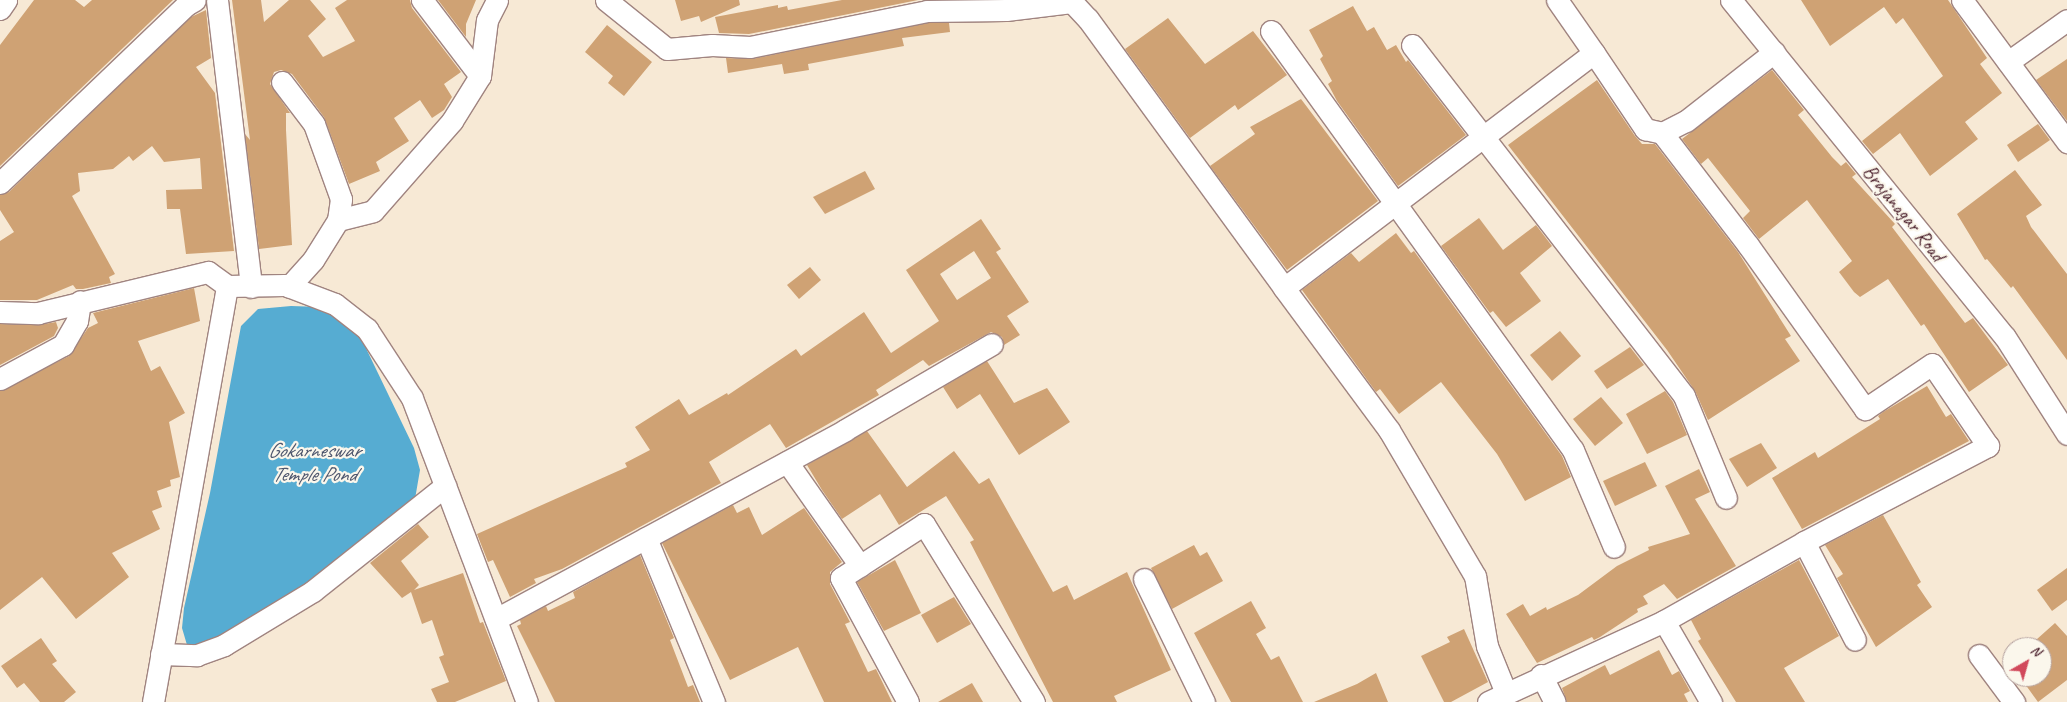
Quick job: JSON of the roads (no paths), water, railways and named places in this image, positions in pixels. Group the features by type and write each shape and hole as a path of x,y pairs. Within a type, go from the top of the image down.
{"street":[{"path":"0,9 6,0"},
{"path":"0,183 186,5 196,0"},
{"path":"217,0 251,287"},
{"path":"422,0 480,76"},
{"path":"338,220 373,211 452,121 480,76 487,20 497,0"},
{"path":"606,0 667,49 712,45 750,47 927,11 1006,10 1072,2 1080,5 1389,430 1475,576 1486,621 1487,646 1497,697 1541,675 1664,621 1804,542 1988,446 1932,364 1865,409 1748,245 1662,133 1645,129 1557,0"},
{"name":"Brajanagar Road","path":"1731,0 2005,337 2067,434"},
{"path":"1962,0 2067,142"},
{"path":"2008,62 2067,20"},
{"path":"1271,31 1573,450 1614,547"},
{"path":"1412,45 1684,396 1726,498"},
{"path":"1662,133 1686,121 1774,52"},
{"path":"1284,288 1594,53"},
{"path":"282,82 314,124 341,199 338,220 314,260 289,287"},
{"path":"0,312 38,314 80,301 208,272 227,286 289,287 335,304 367,329 412,398 527,702"},
{"path":"153,702 227,286"},
{"path":"0,379 63,345 78,321 80,301"},
{"path":"496,619 787,462 992,344"},
{"path":"787,462 860,566"},
{"path":"161,654 197,655 224,645 313,591 445,486"},
{"path":"908,702 841,578 924,524 1034,702"},
{"path":"646,538 714,702"},
{"path":"1804,542 1855,640"},
{"path":"1144,579 1204,702"},
{"path":"1664,621 1711,702"},
{"path":"1979,655 2014,702"},
{"path":"1541,675 1555,702"}],"water":[{"name":"Gokarneswar Temple Pond","path":"291,306 321,307 351,326 363,342 414,448 420,470 415,499 328,575 215,643 187,645 182,628 184,608 210,493 241,326 258,309"}]}
